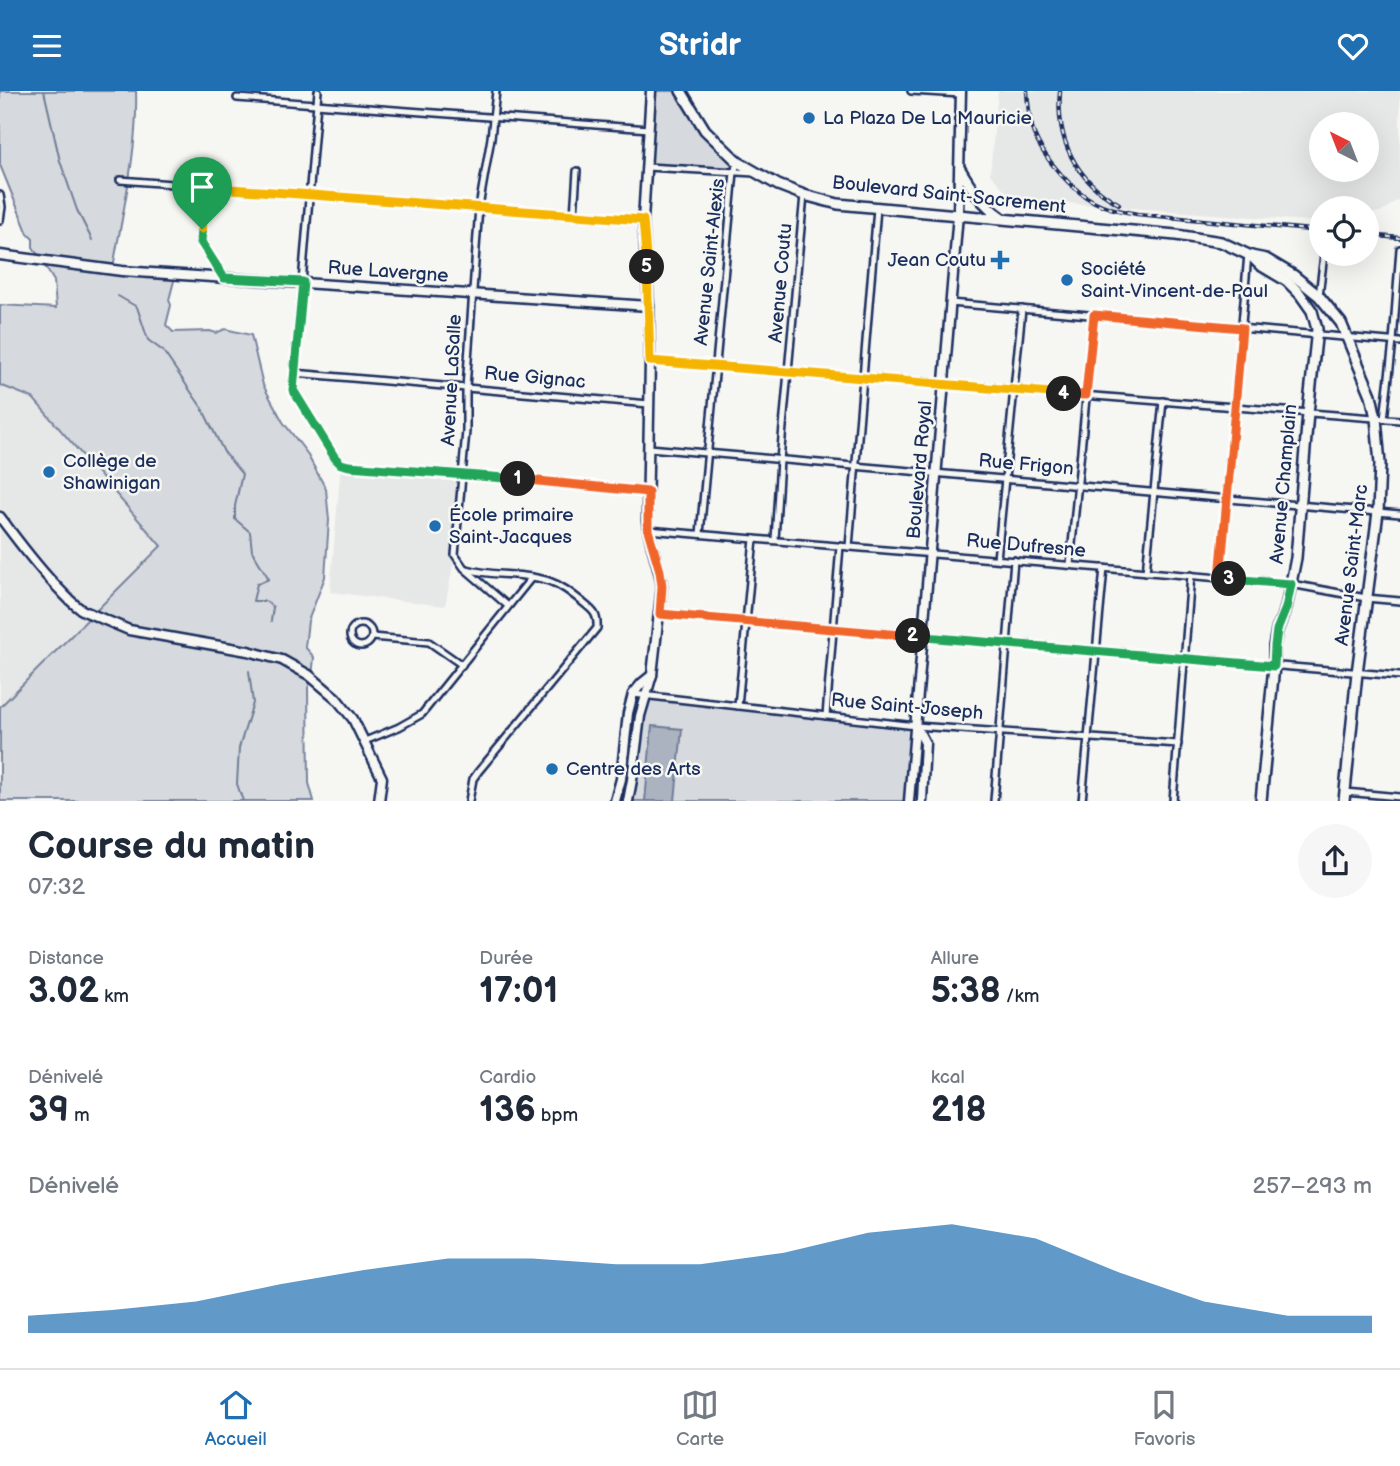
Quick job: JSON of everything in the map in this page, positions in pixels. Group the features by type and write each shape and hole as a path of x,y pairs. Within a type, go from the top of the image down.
{"main road":[{"name":"Boulevard Saint-Sacrement","path":"681,91 705,130 738,162 778,185 804,195 838,204 1190,236 1221,242 1266,259 1293,275 1319,296 1342,323 1347,338"},
{"path":"960,169 983,203 1002,218"},
{"name":"Boulevard Saint-Sacrement","path":"1250,255 1260,265 1287,281 1300,294 1312,311 1317,329 1315,335"},
{"name":"Avenue Champlain","path":"1261,801 1277,630 1286,608 1296,558 1315,335"},
{"name":"Avenue Saint-Marc","path":"1345,797 1357,673 1378,512 1380,464 1380,419 1347,338"}],"street":[{"path":"318,91 293,390 335,458 341,464 349,466 648,492"},
{"name":"Avenue LaSalle","path":"464,568 455,555 466,431 466,388 479,207 496,91"},
{"path":"628,801 640,716 652,675 662,586 648,530 650,361 643,220 652,91"},
{"path":"911,91 961,93"},
{"name":"Boulevard Royal","path":"909,801 958,214 961,93"},
{"path":"237,98 650,129"},
{"name":"Avenue Saint-Alexis","path":"700,534 734,172 738,162"},
{"path":"646,167 758,173"},
{"path":"574,215 577,171"},
{"path":"120,180 643,220"},
{"path":"205,187 201,242 224,278"},
{"path":"0,195 0,220"},
{"name":"Avenue Coutu","path":"775,540 804,195"},
{"path":"849,547 877,207"},
{"name":"Avenue Saint-Marc","path":"1380,419 1396,342 1400,249"},
{"name":"Rue Lavergne","path":"0,255 122,271 649,306"},
{"path":"1220,578 1250,255"},
{"path":"1319,296 1323,266"},
{"path":"950,303 1396,342"},
{"path":"997,559 1021,309"},
{"path":"1070,565 1094,315"},
{"path":"650,361 1400,420"},
{"name":"Rue Gignac","path":"294,373 649,404"},
{"path":"1146,572 1163,401"},
{"name":"Rue Frigon","path":"649,448 1400,514"},
{"path":"0,517 31,558 77,607 100,619 129,630 248,651 282,660 309,675 336,698 353,719 382,778 379,801"},
{"name":"Rue Dufresne","path":"648,530 1291,584 1366,598 1400,601"},
{"path":"738,706 754,538"},
{"path":"826,716 840,546"},
{"path":"994,801 1014,561"},
{"path":"464,568 479,573 550,581 566,589 596,613 597,628 478,772 473,779 469,801"},
{"path":"464,568 508,606"},
{"path":"1082,801 1104,568"},
{"path":"1173,801 1191,575"},
{"path":"365,741 422,714 533,577"},
{"path":"660,614 1400,676"},
{"path":"362,625 370,630 372,637 362,646 355,644 350,635 353,629 362,625"},
{"path":"372,637 429,642 462,665"},
{"path":"615,801 621,779 628,713 633,695 652,675"},
{"name":"Rue Saint-Joseph","path":"633,695 916,726 1178,744"},
{"name":"Boulevard Royal","path":"916,726 925,743 922,801"},
{"path":"1345,797 1400,797"}],"shaded area":[{"path":"0,91 136,91 135,135 113,268 176,273 166,325 173,332 216,333 225,329 251,335 263,385 326,489 329,520 325,577 308,621 305,647 314,657 308,688 309,783 314,801 0,801 0,707 161,546 33,398 0,385 0,305 56,308 54,281 33,247 33,239 28,234 0,165"},
{"path":"652,91 681,91 705,130 738,162 734,172 646,167"},
{"path":"998,91 1400,91 1400,198 1383,211 1379,212 1379,196 1309,196 1309,221 1013,199 990,174"},
{"name":"Collège de Shawinigan","path":"0,385 33,398 161,546 0,707"},
{"path":"341,464 463,474 455,555 445,606 330,592"},
{"path":"645,696 916,726 911,801 629,801"},
{"path":"652,726 682,729 675,801 645,801"}],"waterway":[{"path":"44,91 60,161 77,210 92,240"},
{"path":"118,296 137,307 148,340 163,351 202,408 224,452 242,474 235,519 250,532 252,551 269,579 257,584 253,601 265,601 273,607 271,621"},
{"path":"243,801 237,784 239,748 253,703 249,671"}],"railway":[{"path":"1027,91 1032,129 1044,153 1068,182 1086,197 1100,204 1137,214 1309,230"},
{"path":"1060,91 1061,126 1072,157 1091,183 1119,204"},
{"path":"1379,236 1400,238"}],"place":[{"name":"La Plaza De La Mauricie","path":"809,118"},
{"name":"Jean Coutu","path":"1000,260"},
{"name":"Société Saint-Vincent-de-Paul","path":"1067,280"},
{"name":"Collège de Shawinigan","path":"49,472"},
{"name":"École primaire Saint-Jacques","path":"435,526"},
{"name":"Centre des Arts","path":"552,769"}],"route":[{"path":"205,187 643,220 650,361 1086,395 1094,315 1242,328 1220,578 1291,584 1286,608 1277,630 1274,666 660,614 662,586 648,530 648,492 341,464 293,390 303,282 224,278 201,242 202,229 205,187"}]}
